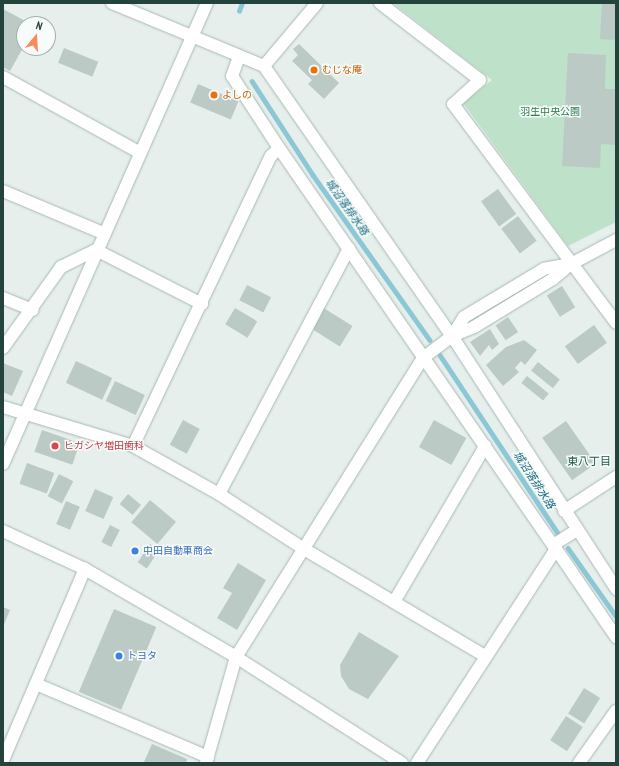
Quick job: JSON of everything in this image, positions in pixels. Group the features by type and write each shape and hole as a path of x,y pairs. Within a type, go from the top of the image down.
{"street":[{"path":"112,3 191,34 239,57 264,66 452,336 564,511 616,589"},
{"path":"3,464 103,233 206,3"},
{"path":"264,66 317,3"},
{"path":"380,3 480,80 453,104 570,264 615,320"},
{"path":"239,57 232,76 423,358 616,637"},
{"path":"3,77 139,152"},
{"path":"133,446 202,304 271,156 280,148"},
{"path":"3,191 103,233"},
{"path":"36,684 207,760 236,657 423,358 452,336 464,317 544,269 570,264 616,240"},
{"path":"219,494 349,248"},
{"path":"96,250 202,304"},
{"path":"3,348 32,310 61,267 96,250"},
{"path":"3,298 32,310"},
{"path":"3,408 26,413 133,446 219,494 304,548 485,656"},
{"path":"394,602 485,446"},
{"path":"564,511 616,477"},
{"path":"417,763 554,547 577,530"},
{"path":"3,531 85,570 236,657 402,763"},
{"path":"3,760 85,570"},
{"path":"579,763 616,711"}],"green space":[{"name":"羽生中央公園","path":"393,3 616,3 616,222 568,246 463,103 492,80"}],"building":[{"path":"602,3 616,3 616,79 615,40 600,39"},
{"path":"3,9 16,16 16,56 18,56 10,71 3,67"},
{"path":"299,44 339,83 324,99 308,84 312,80 292,61 298,55 293,49"},
{"path":"64,48 98,62 92,77 58,63"},
{"path":"568,53 606,55 605,89 616,89 616,145 601,144 600,168 562,166"},
{"path":"198,84 239,101 231,120 190,102"},
{"path":"498,189 516,214 499,226 481,201"},
{"path":"518,216 537,241 520,253 501,229"},
{"path":"247,285 271,297 263,312 239,300"},
{"path":"562,286 575,307 560,317 547,296"},
{"path":"322,307 353,326 340,346 309,327"},
{"path":"235,308 257,321 248,338 225,324"},
{"path":"508,317 518,332 506,340 496,325"},
{"path":"594,325 607,343 578,364 565,346"},
{"path":"490,329 499,344 492,350 489,345 480,356 470,342"},
{"path":"524,340 537,350 525,365 521,361 515,368 519,372 503,386 486,365 506,347"},
{"path":"76,361 112,378 102,400 66,383"},
{"path":"538,362 560,380 553,388 531,371"},
{"path":"3,363 23,371 12,396 3,392"},
{"path":"527,376 549,394 543,401 521,383"},
{"path":"115,381 145,395 136,415 106,401"},
{"path":"183,420 200,429 187,454 170,445"},
{"path":"434,420 466,438 451,465 419,447"},
{"path":"566,421 596,464 572,480 542,438"},
{"path":"42,430 80,443 72,465 35,452"},
{"path":"27,463 54,473 47,494 19,484"},
{"path":"59,474 73,481 62,504 48,496"},
{"path":"95,489 113,497 104,519 85,511"},
{"path":"128,494 141,505 133,515 120,504"},
{"path":"150,500 176,522 157,544 131,522"},
{"path":"66,501 80,507 70,530 56,524"},
{"path":"110,525 120,530 111,547 101,542"},
{"path":"150,544 159,550 147,568 138,562"},
{"path":"238,563 266,580 237,630 217,618 232,593 223,588"},
{"path":"3,607 10,610 3,627"},
{"path":"114,609 156,627 121,710 79,692"},
{"path":"359,632 399,656 368,699 349,689 341,676 340,665"},
{"path":"584,688 600,698 584,724 568,713"},
{"path":"566,716 583,727 567,751 550,740"},
{"path":"152,744 187,759 186,763 144,762"}],"waterway":[{"name":"城沼落排水路","path":"239,11 242,3"},
{"name":"城沼落排水路","path":"252,81 313,175 430,340"},
{"name":"城沼落排水路","path":"440,355 559,535"},
{"name":"城沼落排水路","path":"568,548 616,616"}],"place":[{"name":"むじな庵","path":"314,70"},
{"name":"よしの","path":"214,95"},
{"name":"ヒガシヤ増田歯科","path":"55,446"},
{"name":"中田自動車商会","path":"135,551"},
{"name":"トヨタ","path":"119,656"}],"district":[{"name":"東八丁目","path":"589,461"}]}
